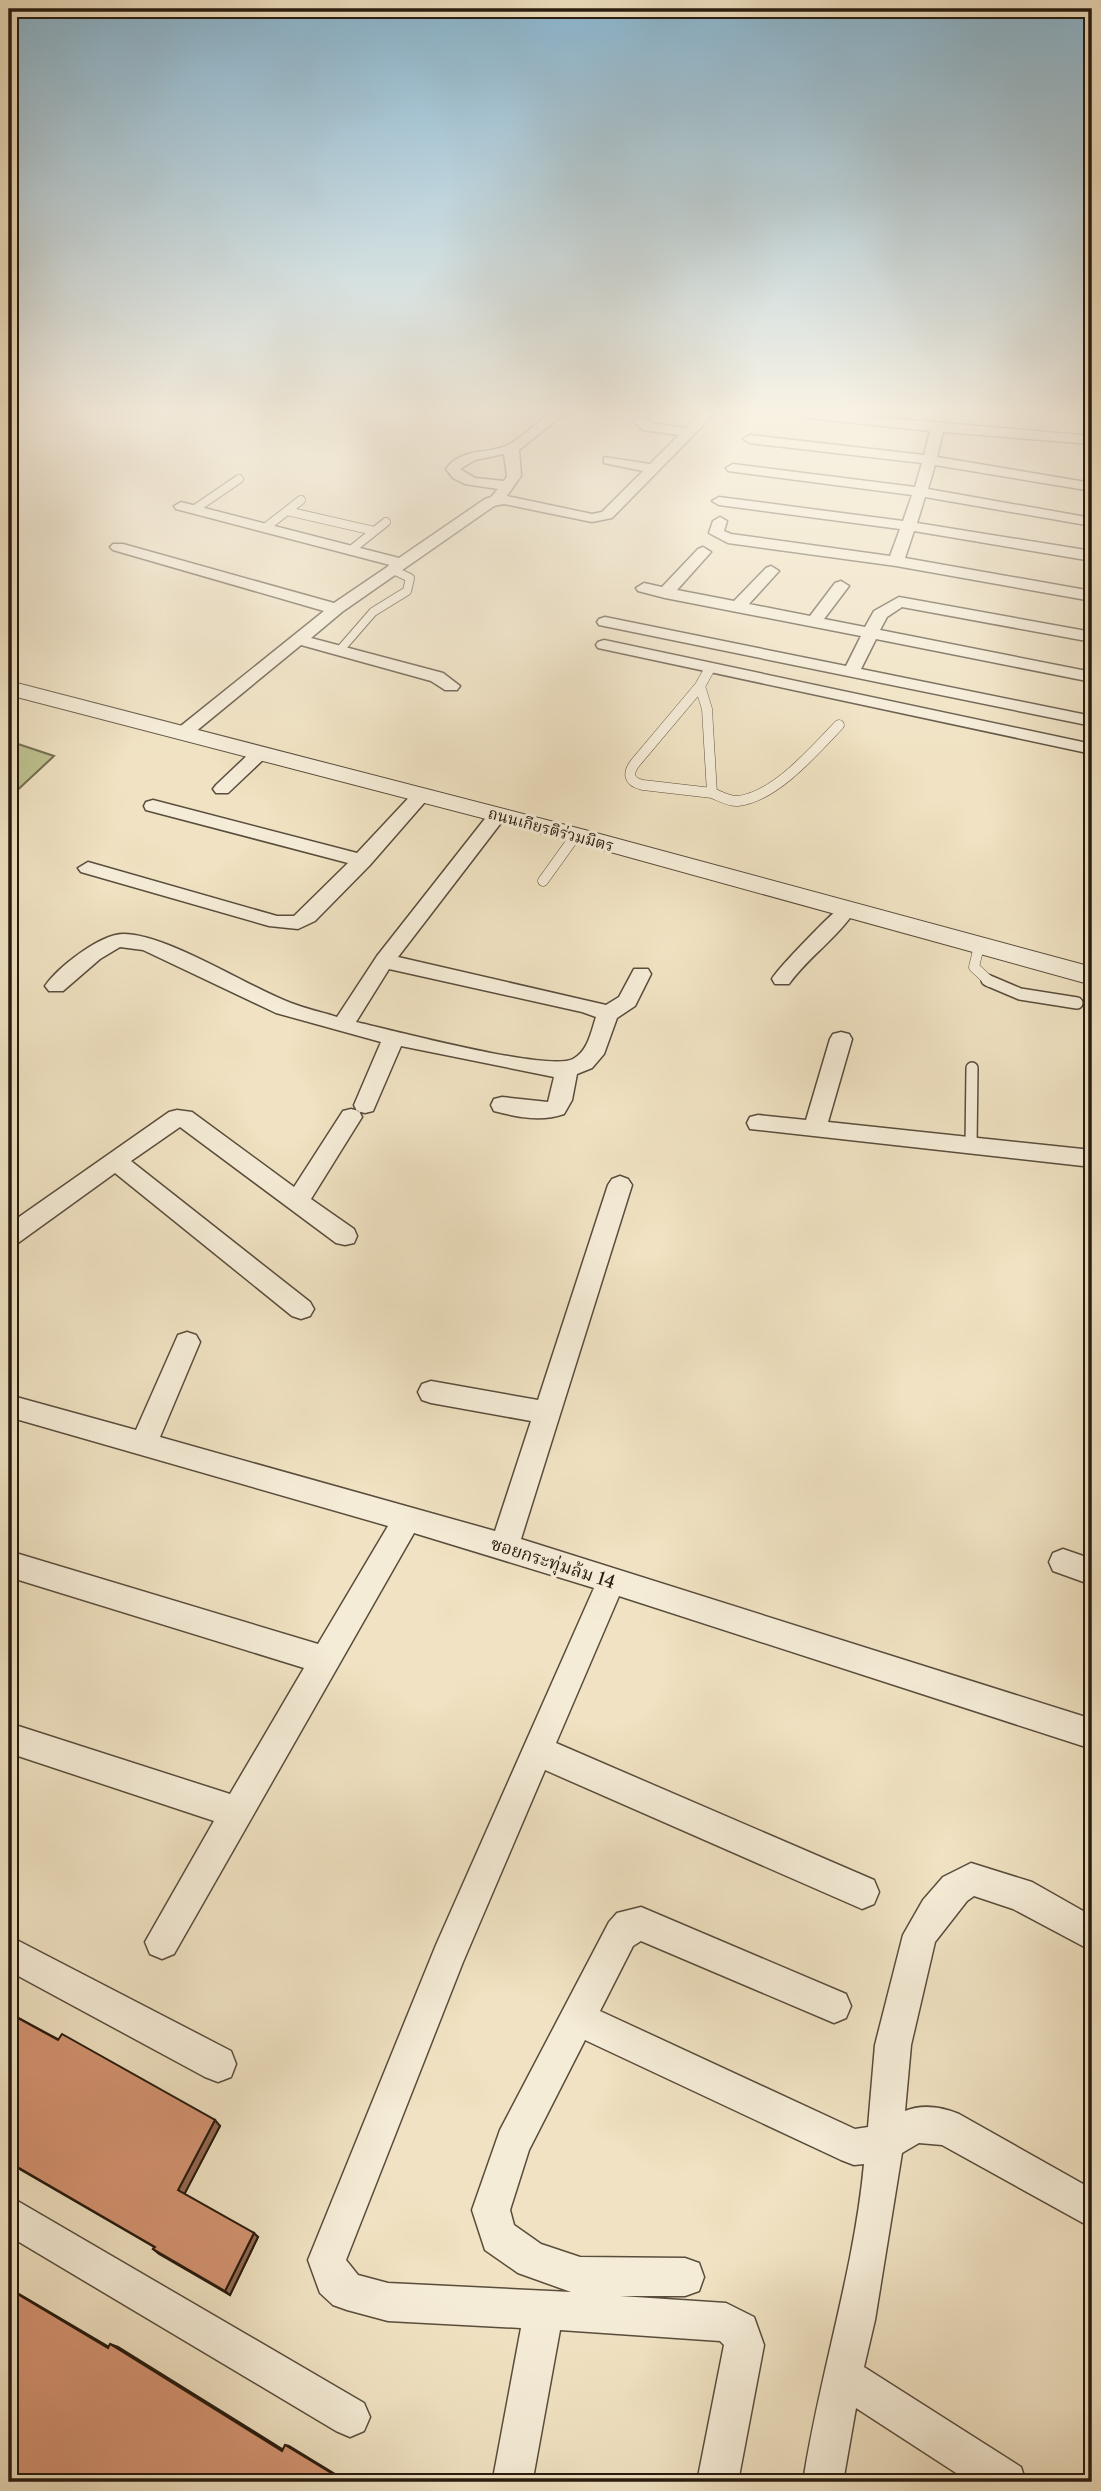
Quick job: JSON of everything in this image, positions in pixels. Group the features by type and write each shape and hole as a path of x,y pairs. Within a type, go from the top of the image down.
{"street":[{"path":"274,530 351,550 396,566"},
{"path":"183,733 336,609 451,530"},
{"path":"717,530 716,533 728,538 897,561 1092,596"},
{"path":"897,561 908,530"},
{"path":"935,530 1092,556"},
{"path":"118,547 336,609"},
{"path":"665,593 703,551"},
{"path":"814,622 844,583 854,555"},
{"path":"737,607 771,571"},
{"path":"644,588 1092,677"},
{"path":"851,672 880,614 899,602 1092,637"},
{"path":"605,622 1092,721"},
{"path":"297,639 438,677 451,686"},
{"path":"604,645 1092,750"},
{"name":"ถนนเกียรติร่วมมิตร","path":"9,688 576,835 1092,976"},
{"path":"222,789 260,753"},
{"path":"88,868 288,924 298,923 308,917 363,862 422,795"},
{"path":"153,806 363,862"},
{"path":"343,1026 360,994 384,961 498,815"},
{"path":"782,979 805,950 838,923 846,909"},
{"path":"56,986 102,948 129,940 149,945 284,1008 343,1026 492,1059 543,1069 567,1070 584,1063 597,1049 608,1014 627,1001 641,974"},
{"path":"384,961 559,999 608,1014"},
{"path":"297,1202 358,1111 394,1038"},
{"path":"815,1129 841,1039"},
{"path":"502,1105 545,1112 556,1108 561,1100 567,1070"},
{"path":"9,1236 166,1125 177,1118 184,1118 345,1236"},
{"path":"758,1123 1092,1159"},
{"path":"116,1161 301,1309"},
{"path":"504,1546 620,1185"},
{"path":"144,1445 187,1342"},
{"path":"432,1392 548,1413"},
{"name":"ซอยกระทุ่มล้ม 14","path":"9,1406 407,1521 504,1546 1092,1734"},
{"path":"162,1942 407,1521"},
{"path":"1063,1562 1092,1573"},
{"path":"9,1564 324,1660"},
{"path":"611,1582 448,1957 327,2260 334,2279 347,2291 368,2299 726,2322 740,2331 744,2346 718,2482"},
{"path":"9,1738 238,1814"},
{"path":"538,1751 862,1892"},
{"path":"823,2482 881,2180 893,2045 920,1935 955,1889 971,1879 1020,1894 1092,1934"},
{"path":"685,2277 580,2276 531,2260 498,2237 491,2210 513,2143 621,1934 629,1925 642,1924 834,2006"},
{"path":"9,1953 218,2064"},
{"path":"576,2018 854,2147 883,2144 915,2125 946,2127 1092,2209"},
{"path":"9,2215 350,2417"},
{"path":"514,2473 544,2310"},
{"path":"842,2376 1006,2482"}],"lane":[{"path":"351,550 374,531"},
{"path":"340,650 373,612 407,591 410,579 396,566"},
{"path":"710,668 700,686 630,770 630,778 634,783 712,793 736,802 750,799 790,775 839,724"},
{"path":"700,686 707,709 712,793"},
{"path":"543,881 576,835"},
{"path":"979,946 974,967 986,982 1052,1000 1077,1003"},
{"path":"971,1146 972,1068"}],"green space":[{"path":"9,741 54,756 10,797 9,797"}],"building":[{"path":"9,2013 58,2040 62,2034 215,2120 178,2190 254,2233 225,2291 9,2162"},
{"path":"9,2289 108,2348 110,2344 282,2451 285,2445 346,2482 24,2482 9,2473"}]}
